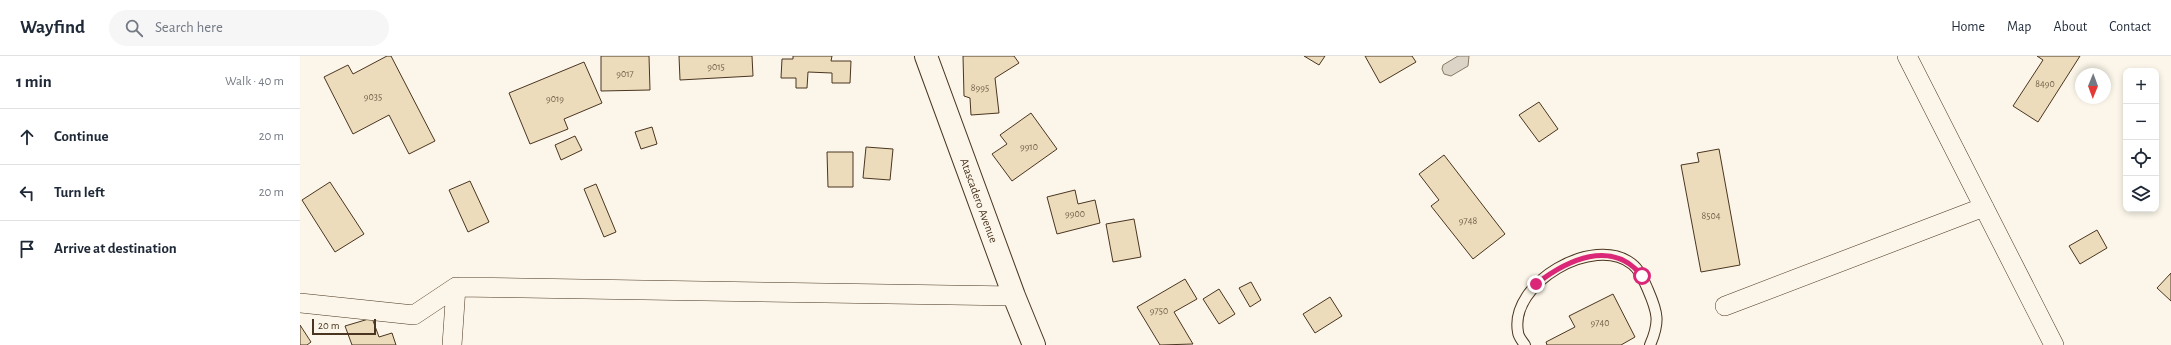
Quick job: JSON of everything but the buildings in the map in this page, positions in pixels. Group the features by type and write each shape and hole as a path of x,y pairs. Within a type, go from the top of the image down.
{"main road":[{"name":"Atascadero Avenue","path":"926,56 1014,296 1034,345"}],"street":[{"path":"1907,56 2054,345"},
{"path":"1725,306 1984,207"},
{"path":"300,303 414,315 456,287 1014,296"},
{"path":"452,345 456,287"}],"lane":[{"path":"1525,345 1518,333 1517,315 1524,299 1536,284 1566,264 1599,256 1615,256 1632,264 1642,276 1656,311 1657,328 1650,345"}],"shaded area":[{"path":"1458,56 1469,56 1468,66 1451,76 1444,74 1442,69 1443,65"}],"route":[{"path":"1536,284 1566,264 1581,259 1599,256 1615,256 1632,264 1642,276"}]}
